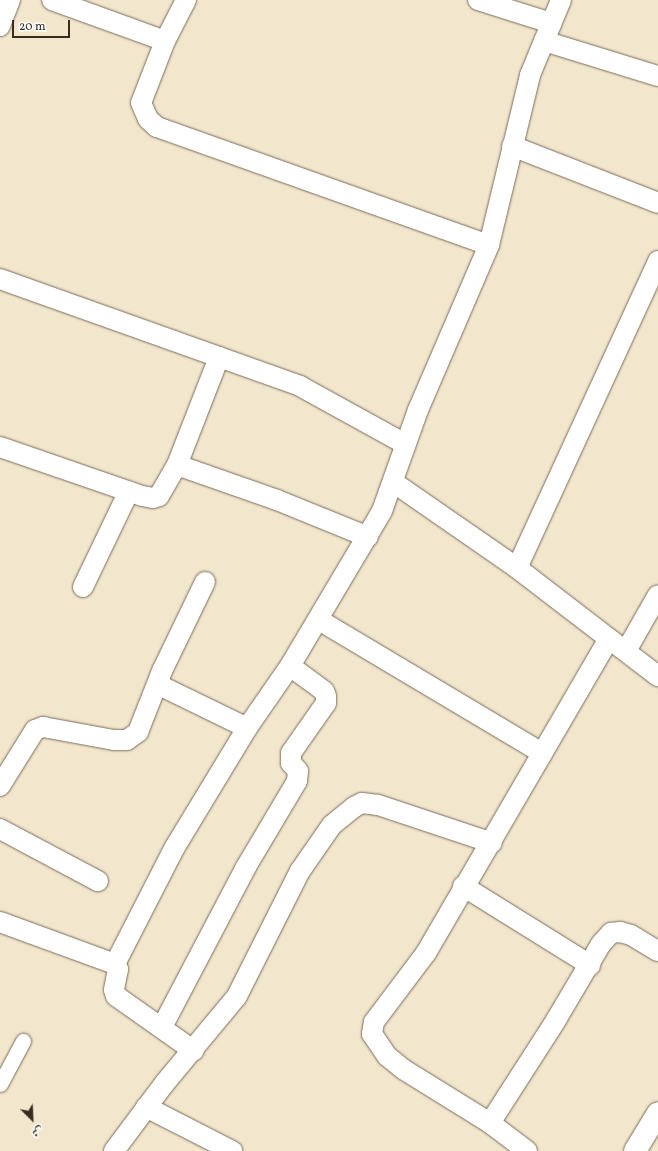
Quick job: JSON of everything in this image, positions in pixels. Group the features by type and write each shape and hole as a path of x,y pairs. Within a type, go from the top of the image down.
{"street":[{"path":"0,26 10,0"},
{"path":"52,0 165,41"},
{"path":"186,0 165,41 141,102 148,119 158,127 489,245"},
{"path":"478,0 548,32 658,76"},
{"path":"115,964 175,847 247,728 290,666 319,620 382,512 405,444 489,245 530,75 561,0"},
{"path":"512,146 658,203"},
{"path":"517,568 658,261"},
{"path":"0,280 300,386 405,444"},
{"path":"0,447 129,491 153,498 159,496 177,465 219,357"},
{"path":"177,465 277,500 368,537"},
{"path":"393,482 517,568 658,676"},
{"path":"83,587 129,491"},
{"path":"0,786 36,730 43,727 74,735 127,740 138,732 159,685 162,671 205,582"},
{"path":"626,651 658,595"},
{"path":"319,620 542,753"},
{"path":"526,1151 490,1123 403,1069 387,1056 372,1034 374,1022 426,953 462,886 492,843 608,639"},
{"path":"162,1027 246,867 298,781 298,771 291,763 291,754 326,703 324,691 290,666"},
{"path":"159,685 247,728"},
{"path":"114,1151 146,1107 194,1051 237,996 300,872 332,825 354,807 362,803 378,805 492,843"},
{"path":"0,829 98,880"},
{"path":"462,886 590,964"},
{"path":"0,922 115,964 118,969 114,990 116,996 194,1051"},
{"path":"490,1123 590,964 600,944 611,933 620,932 631,935 658,951"},
{"path":"0,1084 23,1041"},
{"path":"146,1107 232,1151"},
{"path":"635,1151 658,1113"}]}
